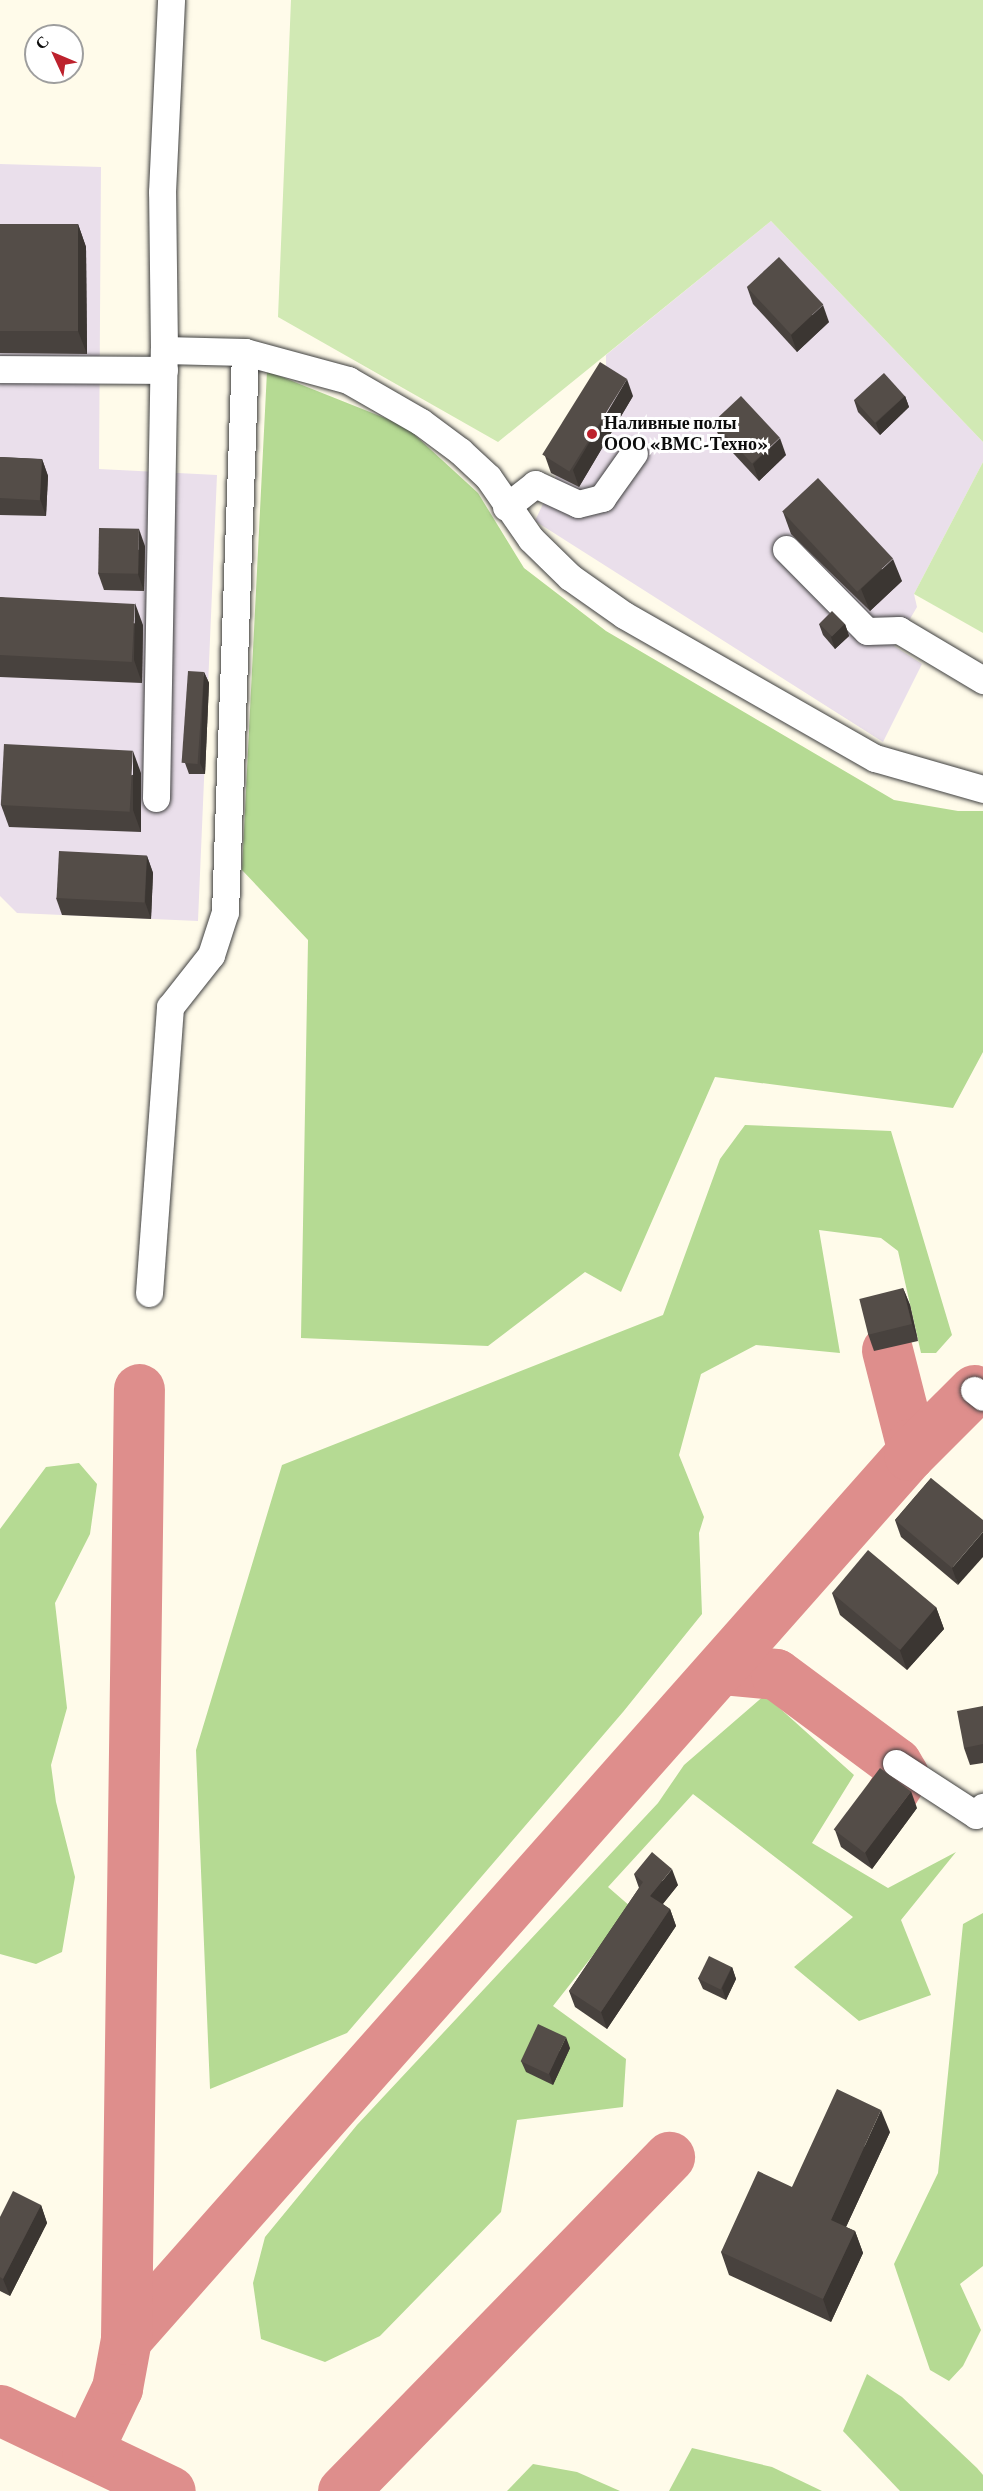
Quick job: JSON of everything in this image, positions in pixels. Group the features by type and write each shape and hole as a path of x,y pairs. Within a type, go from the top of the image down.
{"street":[{"path":"156,798 164,360 162,192 171,0"},
{"path":"149,1293 170,1007 211,955 225,912 245,352"},
{"path":"0,369 164,360 245,352 348,380 422,422 488,477 506,507 570,577 624,615 875,758 983,789"},
{"path":"506,507 535,484 578,504 602,498 634,453"},
{"path":"786,549 867,631 898,630 983,680"},
{"path":"896,1763 976,1815 983,1807"}],"shaded area":[{"path":"0,164 101,167 99,469 217,475 198,921 17,913 0,896"},
{"path":"771,221 983,442 983,462 914,594 917,607 894,646 922,664 883,742 535,521 556,476 551,473 606,380 606,355"}],"green space":[{"path":"291,0 983,0 983,442 771,221 498,442 278,317"},
{"path":"267,371 405,426 478,493 524,568 606,631 894,800 958,811 983,811 983,1052 953,1108 715,1077 621,1292 585,1272 488,1346 301,1338 308,940 242,870"},
{"path":"983,462 983,633 914,594"},
{"path":"745,1125 891,1131 952,1335 936,1353 921,1353 898,1251 881,1238 819,1230 840,1353 756,1345 701,1374 679,1455 704,1517 699,1533 702,1614 623,1712 347,2033 210,2089 196,1750 282,1465 663,1315 720,1159"},
{"path":"79,1463 97,1484 90,1534 55,1603 67,1708 51,1765 56,1802 75,1877 62,1952 36,1964 0,1954 0,1529 46,1467"},
{"path":"765,1695 854,1775 812,1843 888,1888 956,1852 901,1920 931,1995 859,2021 794,1967 853,1917 693,1794 608,1887 631,1907 553,2006 626,2059 623,2107 517,2120 501,2212 380,2336 325,2362 261,2339 253,2283 265,2237 357,2125 658,1803 684,1765"},
{"path":"983,1913 983,2266 960,2284 981,2330 963,2366 949,2381 930,2370 894,2264 938,2173 963,1924"},
{"path":"867,2374 902,2397 977,2468 983,2475 983,2491 900,2491 843,2431"},
{"path":"692,2448 772,2467 822,2491 669,2491"},
{"path":"533,2464 577,2472 620,2491 507,2491"}],"building":[{"path":"0,224 78,224 78,331 0,331"},
{"path":"779,257 823,305 791,335 747,287"},
{"path":"600,362 627,379 569,471 542,454"},
{"path":"884,373 905,396 875,423 854,400"},
{"path":"741,396 780,438 752,464 713,422"},
{"path":"0,457 42,459 40,500 0,498"},
{"path":"818,478 893,558 857,592 782,511"},
{"path":"99,528 139,529 138,574 98,573"},
{"path":"0,597 135,604 132,662 0,655"},
{"path":"832,611 845,624 832,636 819,624"},
{"path":"188,671 204,672 198,764 182,763"},
{"path":"4,744 133,751 130,812 1,805"},
{"path":"59,851 147,856 144,903 57,898"},
{"path":"903,1288 912,1324 868,1335 859,1299"},
{"path":"931,1478 983,1520 983,1532 952,1568 895,1520"},
{"path":"868,1550 936,1607 900,1650 832,1593"},
{"path":"983,1706 983,1744 964,1748 957,1711"},
{"path":"880,1768 911,1791 865,1853 834,1829"},
{"path":"652,1852 672,1869 650,1896 670,1909 601,2012 569,1991 643,1882 634,1874"},
{"path":"709,1956 731,1967 721,1989 698,1978"},
{"path":"538,2024 566,2037 549,2074 521,2061"},
{"path":"837,2089 881,2110 831,2220 855,2231 823,2299 721,2252 758,2171 792,2187"},
{"path":"13,2191 41,2205 3,2279 0,2277 0,2217"}],"taxiway":[{"path":"887,1350 911,1444 909,1455"},
{"path":"87,2451 117,2388 126,2339 139,1389"},
{"path":"126,2339 909,1455 974,1390"},
{"path":"723,1669 776,1674 896,1763 903,1775 891,1794"},
{"path":"343,2491 669,2157"},
{"path":"0,2410 170,2491"}],"place":[{"name":"Наливные полы ООО «ВМС-Техно»","path":"592,434"}]}
